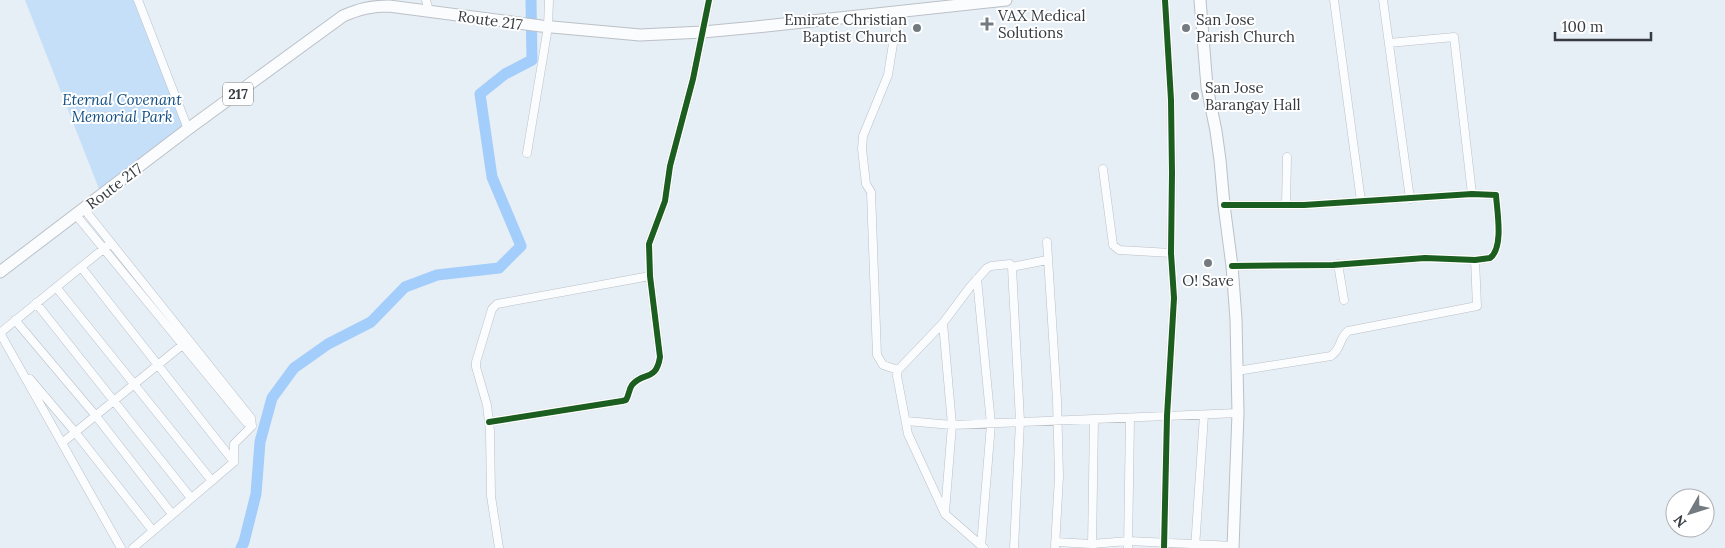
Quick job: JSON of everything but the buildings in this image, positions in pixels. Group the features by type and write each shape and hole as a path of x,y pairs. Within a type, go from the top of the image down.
{"main road":[{"name":"Route 217","path":"0,272 343,16 371,6 428,6 506,22 640,35 703,32 1006,0"},
{"path":"1200,0 1207,87 1216,131 1232,266 1236,319 1238,414 1234,547"}],"street":[{"path":"138,0 188,130"},
{"path":"528,153 548,0"},
{"path":"489,422 612,404 626,400 634,383 658,369 660,357 650,276 649,244 665,201 670,166 693,79 708,0"},
{"path":"1164,546 1167,416 1174,298 1171,253 1171,109 1165,0"},
{"path":"1334,0 1361,202"},
{"path":"1383,0 1410,199"},
{"path":"895,12 888,75 866,127 862,149 866,184 871,192 877,355 883,365 898,370"},
{"path":"1389,43 1454,37 1472,194"},
{"path":"1286,205 1287,157"},
{"path":"1103,169 1108,219 1115,248 1171,253"},
{"path":"1224,205 1286,205 1472,194 1496,195 1497,250 1490,258 1475,260 1425,258 1338,264 1232,266"},
{"path":"80,212 111,242 186,342"},
{"path":"80,212 104,248 251,418 252,426 234,444 234,462 133,548"},
{"path":"111,242 0,333 121,548"},
{"path":"1047,242 1057,400 1059,476 1055,545 1234,547"},
{"path":"982,547 945,514 908,434 897,376 898,370 943,323 977,279 991,266 1010,264 1012,267 1047,260"},
{"path":"1237,371 1330,356 1338,351 1341,340 1348,331 1477,306 1475,260"},
{"path":"1338,264 1344,300"},
{"path":"81,267 234,462"},
{"path":"1012,267 1020,421 1014,548"},
{"path":"498,548 491,496 487,405 476,367 494,306 523,298 650,276"},
{"path":"977,279 990,424 982,547"},
{"path":"56,287 212,481"},
{"path":"36,304 191,498"},
{"path":"16,320 96,416 172,514"},
{"path":"943,323 952,425 945,514"},
{"path":"62,443 186,342"},
{"path":"18,366 75,432 153,531"},
{"path":"906,421 952,425 1238,414"},
{"path":"1195,546 1204,415"},
{"path":"1092,546 1094,419"},
{"path":"1128,545 1130,419"}],"green space":[{"name":"Eternal Covenant Memorial Park","path":"25,0 133,0 186,129 101,194"}],"waterway":[{"path":"241,548 256,494 260,442 272,398 294,368 328,344 371,322 405,287 437,275 499,268 521,246 492,177 480,94 505,74 532,60 531,0"}],"cycle path":[{"path":"489,422 626,400 632,385 656,370 660,357 650,276 649,244 665,201 670,166 693,79 709,0"},
{"path":"1164,548 1167,416 1174,298 1171,253 1171,100 1165,0"},
{"path":"1224,205 1304,205 1472,194 1496,195 1498,238 1497,246 1490,258 1475,260 1425,258 1333,265 1232,266"}],"place":[{"name":"VAX Medical Solutions","path":"987,24"},
{"name":"Emirate Christian Baptist Church","path":"917,28"},
{"name":"San Jose Parish Church","path":"1186,28"},
{"name":"San Jose Barangay Hall","path":"1195,96"},
{"name":"O! Save","path":"1208,263"}]}
